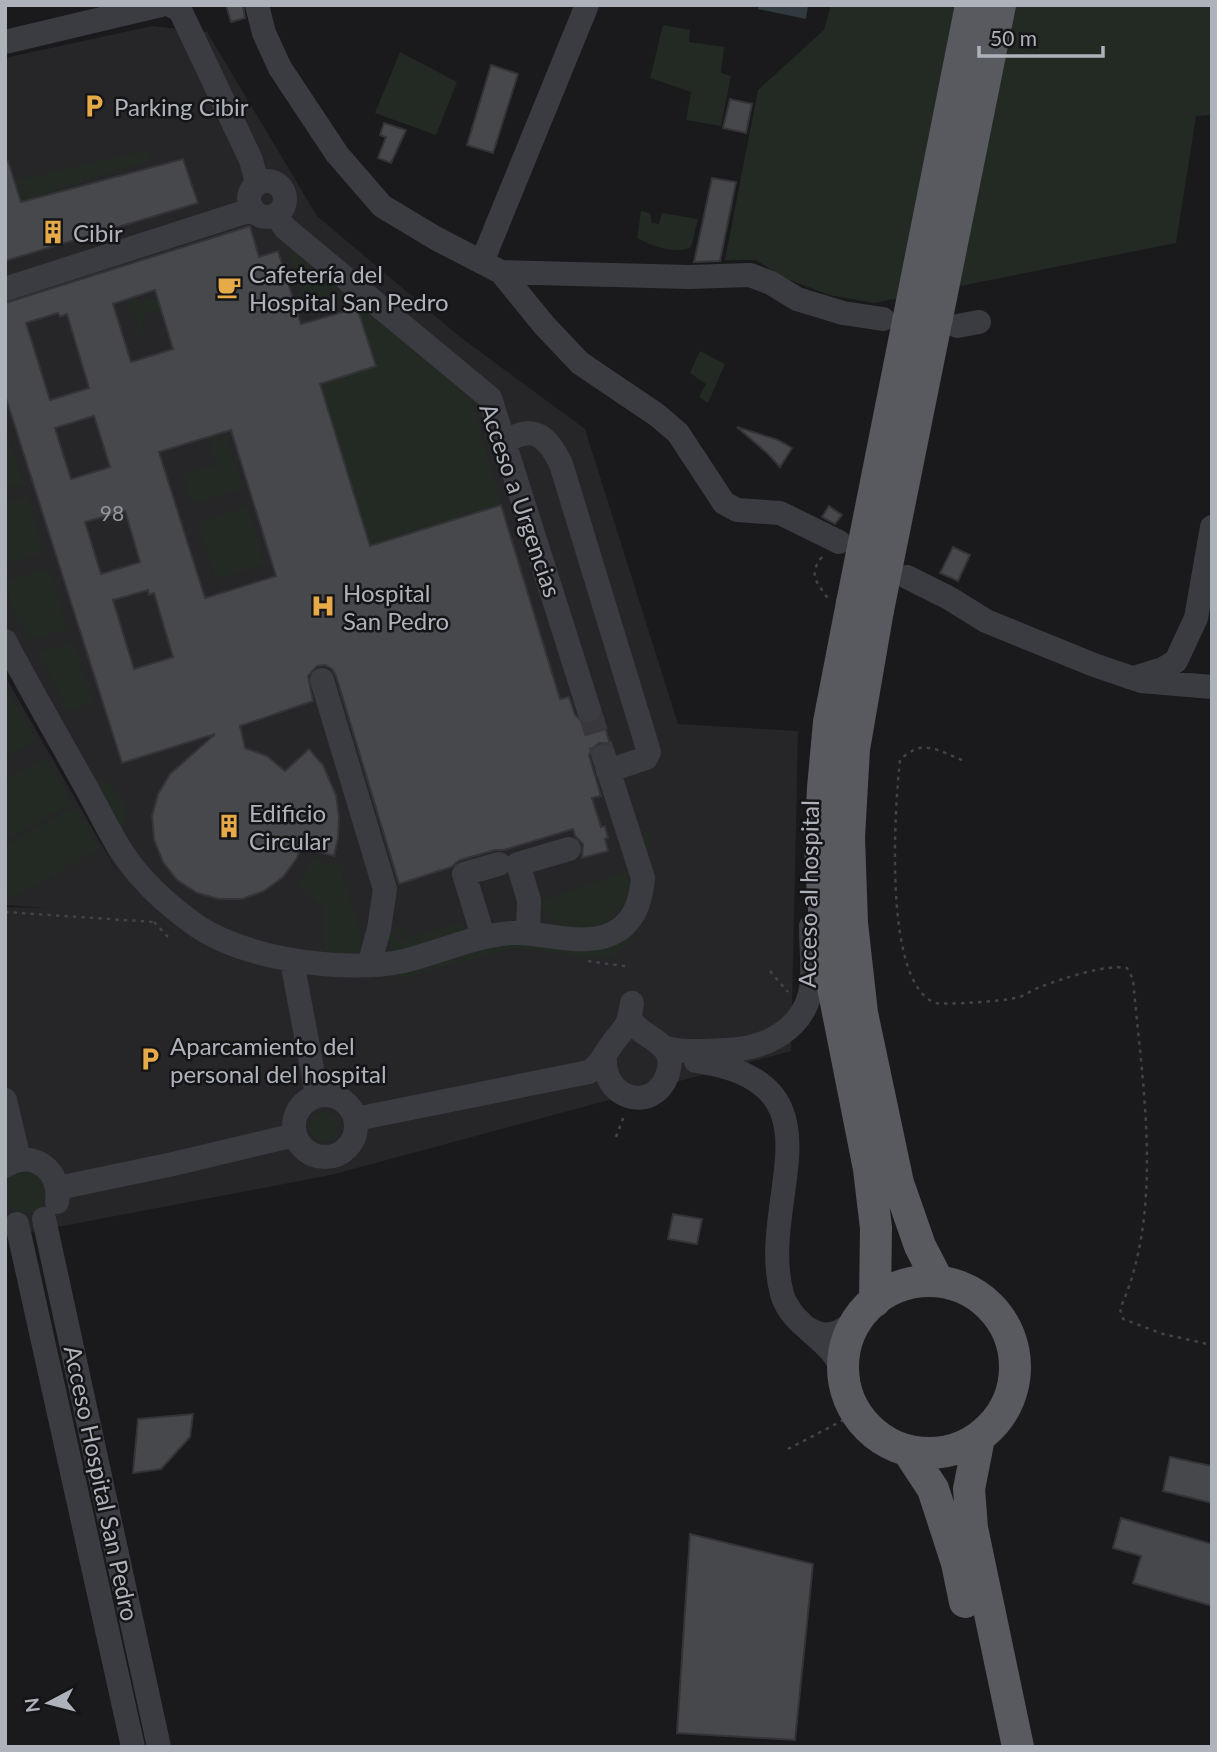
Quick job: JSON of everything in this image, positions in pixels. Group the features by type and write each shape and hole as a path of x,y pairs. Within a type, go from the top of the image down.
{"main road":[{"path":"937,1281 920,1246 898,1183 862,1013 852,923 849,837 860,607 971,5"},
{"path":"865,1311 892,1289 915,1282 937,1281 960,1287 980,1298 997,1314 1008,1334 1014,1357 1014,1380 1007,1402 996,1422 979,1438 962,1447 927,1454 908,1451 884,1441 863,1423 849,1400 843,1374 845,1347 865,1311 876,1228 869,1169 832,984 822,906 820,848 829,722 860,607 1000,5"},
{"path":"979,1438 969,1489 972,1528 1018,1747"},
{"path":"908,1451 933,1489 957,1563 996,1747"}],"street":[{"path":"257,5 264,33 281,68 337,154 382,205 438,239 492,267 580,363 657,415 678,433 724,503 737,510 780,513 836,541"},
{"path":"492,267 587,5"},
{"path":"5,42 170,7 251,160 257,183"},
{"path":"274,182 283,190 285,201 276,215 265,218 251,210 248,198 257,183 274,182"},
{"path":"5,289 251,210"},
{"name":"Acceso a Urgencias","path":"276,215 285,228 491,398 589,710"},
{"path":"492,267 689,277 750,275 771,283 797,299 843,313 883,319"},
{"path":"5,641 118,844 142,879 191,922 207,931 241,946 292,961 369,965 402,961 483,936 528,933 584,939 603,937 620,929 633,915 641,897 643,878 606,764 646,758 649,752 561,464 554,449 538,435 521,434 505,442"},
{"path":"1133,678 1163,669 1176,661 1196,618 1212,527"},
{"path":"907,577 986,621 1133,678 1212,687"},
{"path":"322,680 385,889 379,929 369,965"},
{"name":"Acceso al hospital","path":"643,1025 686,1051 754,1048 770,1042 796,1020 812,983 807,825 810,783 829,722"},
{"path":"528,933 529,900 518,864 569,849"},
{"path":"483,936 464,874 499,864"},
{"path":"292,961 317,1095"},
{"path":"356,1119 579,1076 598,1066 626,1034 643,1025"},
{"path":"643,1025 691,1060 723,1066 748,1075 769,1091 781,1108 787,1131 778,1248 779,1280 789,1310 831,1349 843,1374"},
{"path":"643,1025 668,1057 666,1078"},
{"path":"611,1048 604,1068 610,1083 621,1094 631,1097 652,1093 680,1064 691,1060"},
{"path":"579,1076 610,1083"},
{"path":"317,1095 341,1098 356,1119 355,1138 349,1147 332,1157 312,1155 303,1149 295,1135 295,1115 300,1106 317,1095"},
{"path":"5,1100 12,1163 32,1160 45,1165 54,1175 58,1188 57,1200 44,1219 31,1225 11,1221 134,1747"},
{"path":"58,1188 295,1135"},
{"name":"Acceso Hospital San Pedro","path":"44,1219 159,1747"},
{"path":"805,1326 822,1335 831,1335 865,1311"}],"path":[{"path":"1082,5 1125,5"},
{"path":"836,541 815,568 814,575 832,604 860,607"},
{"path":"962,760 935,749 919,747 900,760 895,885 896,918 904,959 924,995 937,1003 1017,998 1038,988 1091,972 1127,968 1133,979 1146,1138 1143,1231 1120,1309 1123,1319 1133,1323 1163,1334 1212,1345"},
{"path":"5,912 154,922"},
{"path":"584,961 630,967"},
{"path":"770,971 790,994 807,998"},
{"path":"788,1449 857,1413"}],"shaded area":[{"path":"759,5 808,5 806,19 758,9"},
{"path":"831,5 1212,5 1212,115 1196,116 1176,243 874,303 829,295 782,277 756,260 725,260 758,90 824,30"},
{"path":"663,25 690,30 689,42 724,47 721,73 731,76 721,126 686,120 691,92 650,78"},
{"name":"Hospital San Pedro","path":"152,26 207,32 317,216 459,336 585,429 678,724 798,731 791,1051 331,1175 5,1237 5,907 48,908 5,905 5,676 120,877 5,661 5,58"},
{"path":"400,52 457,82 436,135 375,113"},
{"path":"146,150 149,161 22,201 15,180"},
{"path":"641,211 650,213 652,223 659,224 662,213 698,219 691,247 671,250 637,238"},
{"path":"287,250 294,251 348,297 306,310"},
{"path":"137,298 142,304 147,299 158,300 162,313 151,311 144,315 143,332 138,334 133,310 128,309 129,301"},
{"path":"365,306 472,400 501,505 370,546 320,384 376,366 357,308"},
{"path":"700,351 725,364 708,403 699,397 706,384 690,373"},
{"path":"5,427 24,483 5,489"},
{"path":"226,435 243,489 192,504 183,474 216,465 209,440"},
{"path":"28,496 44,553 5,564 5,503"},
{"path":"247,506 265,564 216,580 198,522"},
{"path":"50,568 67,629 31,640 14,614 5,581"},
{"path":"74,641 93,704 67,710 38,653"},
{"path":"5,685 37,740 5,759"},
{"path":"47,757 72,804 5,840 5,780"},
{"path":"96,780 109,785 123,801 126,822 118,829 94,782"},
{"path":"75,807 101,849 12,897 5,885 5,845"},
{"path":"652,832 648,857 653,896 631,940 618,953 603,959 515,948 399,979 367,972 471,946 624,935 638,837"},
{"path":"313,858 340,867 362,938 362,947 355,954 324,953 325,910 298,884"},
{"path":"627,871 629,890 624,906 612,918 596,925 579,928 563,925 548,917 539,901"},
{"path":"459,923 464,925 464,930 402,951 395,951 386,942 388,933 405,926 407,931 396,935 397,941"},
{"path":"324,1112 335,1116 339,1127 335,1138 324,1142 313,1138 309,1127 313,1116"},
{"path":"26,1172 41,1178 47,1193 41,1208 26,1214 11,1208 5,1193 11,1178"}],"building":[{"path":"226,5 243,5 245,18 231,22"},
{"path":"491,65 518,74 493,153 467,145"},
{"path":"730,99 752,104 746,133 723,128"},
{"path":"384,123 406,130 391,163 378,158 386,137 380,135"},
{"name":"Cibir","path":"183,159 198,203 5,261 5,161 8,161 21,202"},
{"path":"712,178 736,182 720,261 694,262"},
{"path":"250,226 259,257 278,251 301,324 357,308 376,366 320,384 370,546 501,505 560,699 569,697 575,715 585,724 594,724 602,716 610,744 599,743 589,755 601,796 592,798 601,827 605,826 608,851 582,858 583,844 575,836 573,829 460,860 451,867 399,884 336,676 332,669 325,665 317,666 308,676 313,701 240,726 245,748 267,756 285,771 309,749 323,765 336,795 339,817 334,856 301,847 297,858 283,877 264,891 242,899 219,899 197,893 177,880 163,862 154,840 152,816 158,794 170,774 215,734 122,763 5,395 5,303","holes":["155,290 173,349 131,362 113,304","58,313 60,317 67,314 89,388 50,400 26,323","94,416 110,467 71,479 55,428","231,430 276,576 205,598 159,452","125,511 140,562 101,574 85,522","148,590 149,595 154,593 173,657 134,669 113,600"]},
{"path":"737,427 778,440 792,448 780,467"},
{"path":"829,506 842,515 835,524 822,517"},
{"path":"953,547 970,555 958,581 940,573"},
{"path":"673,1214 702,1219 697,1244 668,1239"},
{"path":"193,1414 190,1437 161,1469 133,1473 138,1419"},
{"path":"1170,1457 1212,1466 1212,1503 1163,1491"},
{"path":"1121,1518 1212,1544 1212,1606 1133,1583 1141,1556 1113,1548"},
{"path":"690,1534 813,1564 795,1740 677,1733"}],"tunnel":[{"path":"589,710 604,757"}],"place":[{"name":"Parking Cibir","path":"94,106"},
{"name":"Cibir","path":"53,232"},
{"name":"Cafetería del Hospital San Pedro","path":"229,287"},
{"name":"Hospital San Pedro","path":"323,606"},
{"name":"Edificio Circular","path":"229,826"},
{"name":"Aparcamiento del personal del hospital","path":"150,1059"}]}
